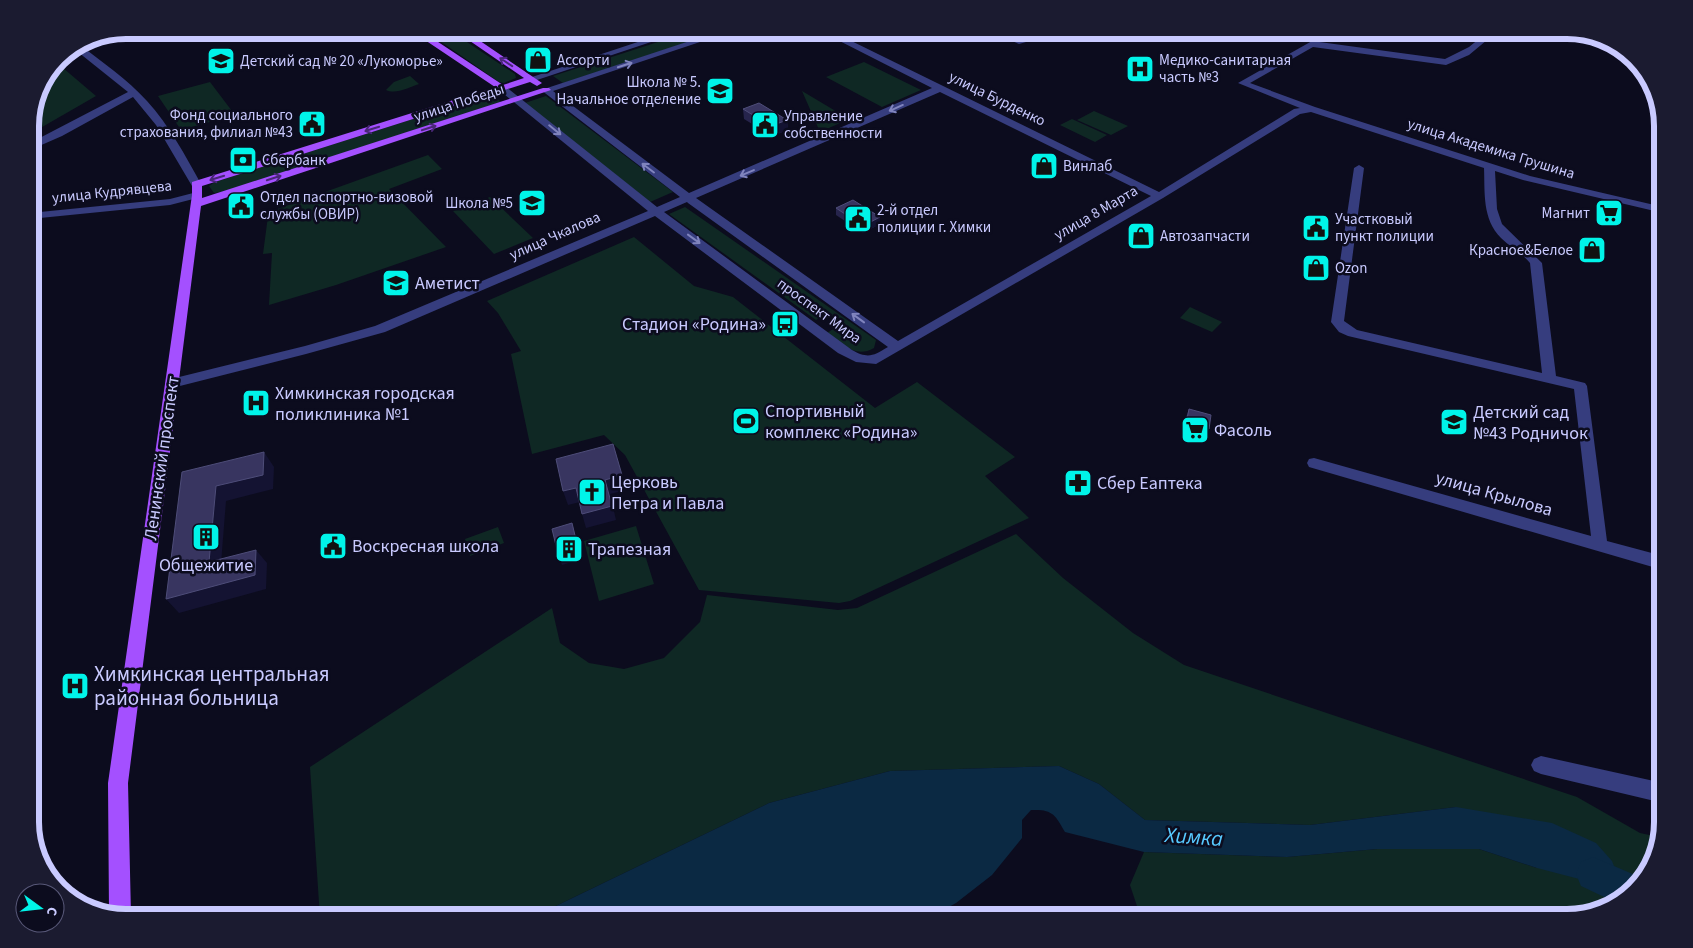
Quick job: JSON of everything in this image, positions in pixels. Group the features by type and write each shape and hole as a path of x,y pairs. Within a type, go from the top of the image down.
{"main road":[{"name":"проспект Мира","path":"428,39 502,88"},
{"name":"проспект Мира","path":"471,39 546,90"},
{"name":"улица Победы","path":"196,194 531,79"},
{"name":"улица Победы","path":"196,194 546,90"},
{"name":"Ленинский проспект","path":"120,909 118,783 196,194"}],"street":[{"name":"улица Победы","path":"531,79 655,39"},
{"name":"улица Победы","path":"546,90 704,39"},
{"name":"улица Бурденко","path":"840,39 1159,196"},
{"path":"1014,39 1022,42"},
{"name":"улица Академика Грушина","path":"1485,39 1446,62 1312,44 1243,83 1312,109 1489,165 1565,188 1654,208"},
{"path":"81,50 134,93 172,141 196,194"},
{"name":"проспект Мира","path":"502,88 655,211 855,358 865,361 876,360 897,347 687,197 546,90"},
{"name":"улица Чкалова","path":"172,383 306,350 380,329 940,88"},
{"path":"39,142 134,93"},
{"name":"улица 8 Марта","path":"897,347 1159,196 1297,111 1312,109"},
{"path":"1489,165 1493,219 1501,232 1529,253 1536,263 1550,379"},
{"path":"1359,168 1337,322 1344,329 1353,333 1580,386 1600,545"},
{"name":"улица Кудрявцева","path":"39,215 170,202 196,194"},
{"name":"улица Крылова","path":"1314,463 1654,560"},
{"path":"1541,765 1654,791"}],"green space":[{"path":"437,39 462,39 515,74 516,78 504,83 499,82"},
{"path":"667,39 697,39 563,83 553,76"},
{"path":"864,62 921,90 882,107 826,77"},
{"path":"62,67 96,96 39,129 42,103 48,87"},
{"path":"410,76 419,84 394,92 386,90 394,82"},
{"path":"210,82 235,115 181,130 158,96"},
{"path":"802,91 849,119 820,132"},
{"path":"492,94 501,102 222,192 214,193 209,186 215,182"},
{"path":"546,96 673,192 650,202 525,103"},
{"path":"1094,111 1128,126 1111,135 1077,120"},
{"path":"1072,119 1107,135 1095,142 1060,125"},
{"path":"428,155 442,169 389,189 446,247 336,285 269,305 272,253 263,254 268,216 272,211"},
{"path":"490,197 533,238 494,254 453,211"},
{"path":"685,207 876,340 874,348 861,352 849,349 827,333 841,324 827,314 816,320 669,214"},
{"name":"Спортивный комплекс «Родина»","path":"634,237 694,286 733,297 875,408 917,382 1015,457 985,476 1029,518 850,601 839,603 699,590 625,455 604,435 532,454 511,354 521,351 498,313 487,301"},
{"path":"1190,307 1222,322 1212,332 1180,318"},
{"path":"636,526 654,584 599,601 584,541"},
{"path":"498,527 504,543 470,556 465,539"},
{"path":"1016,534 1063,578 1133,633 1184,665 1577,797 1640,833 1653,836 1648,856 1629,884 1611,898 1579,909 1138,909 1130,885 1144,852 1287,857 1377,849 1479,849 1537,868 1456,807 1310,825 1145,820 1099,784 1059,766 890,771 769,803 550,909 319,909 310,767 552,608 560,643 589,663 624,669 664,658 700,622 707,595 838,610 857,608"}],"water":[{"path":"1059,766 1099,784 1145,820 1310,825 1456,807 1552,823 1596,843 1612,861 1623,889 1537,868 1479,849 1377,849 1287,857 1144,852 1065,832 1052,814 1044,810 1031,810 1022,820 1022,838 992,875 945,909 550,909 769,803 890,771"}],"building":[{"path":"759,103 787,120 771,126 743,109"},
{"path":"853,200 880,217 863,226 836,208"},
{"path":"1189,409 1211,415 1209,429 1186,424"},
{"name":"Церковь Петра и Павла","path":"613,444 622,475 605,480 612,506 582,514 576,488 563,491 556,459"},
{"path":"264,452 263,475 216,486 209,562 256,550 255,575 166,599 182,472"},
{"path":"572,523 578,548 558,554 552,529"}],"waterway":[{"name":"Химка","path":"1593,874 1624,888"}],"place":[{"name":"Ассорти","path":"538,60"},
{"name":"Детский сад № 20 «Лукоморье»","path":"221,61"},
{"name":"Медико-санитарная часть №3","path":"1140,69"},
{"name":"Школа № 5. Начальное отделение","path":"720,91"},
{"name":"Фонд социального страхования, филиал №43","path":"312,124"},
{"name":"Управление собственности","path":"765,125"},
{"name":"Сбербанк","path":"243,160"},
{"name":"Винлаб","path":"1044,166"},
{"name":"Школа №5","path":"532,203"},
{"name":"Отдел паспортно-визовой службы (ОВИР)","path":"241,206"},
{"name":"Магнит","path":"1609,213"},
{"name":"2-й отдел полиции г. Химки","path":"858,219"},
{"name":"Участковый пункт полиции","path":"1316,228"},
{"name":"Автозапчасти","path":"1141,236"},
{"name":"Красное&Белое","path":"1592,250"},
{"name":"Ozon","path":"1316,268"},
{"name":"Аметист","path":"396,283"},
{"name":"Стадион «Родина»","path":"785,324"},
{"name":"Химкинская городская поликлиника №1","path":"256,403"},
{"name":"Спортивный комплекс «Родина»","path":"746,421"},
{"name":"Детский сад №43 Родничок","path":"1454,422"},
{"name":"Фасоль","path":"1195,430"},
{"name":"Сбер Еаптека","path":"1078,483"},
{"name":"Церковь Петра и Павла","path":"592,492"},
{"name":"Общежитие","path":"206,537"},
{"name":"Воскресная школа","path":"333,546"},
{"name":"Трапезная","path":"569,549"},
{"name":"Химкинская центральная районная больница","path":"75,686"}]}
